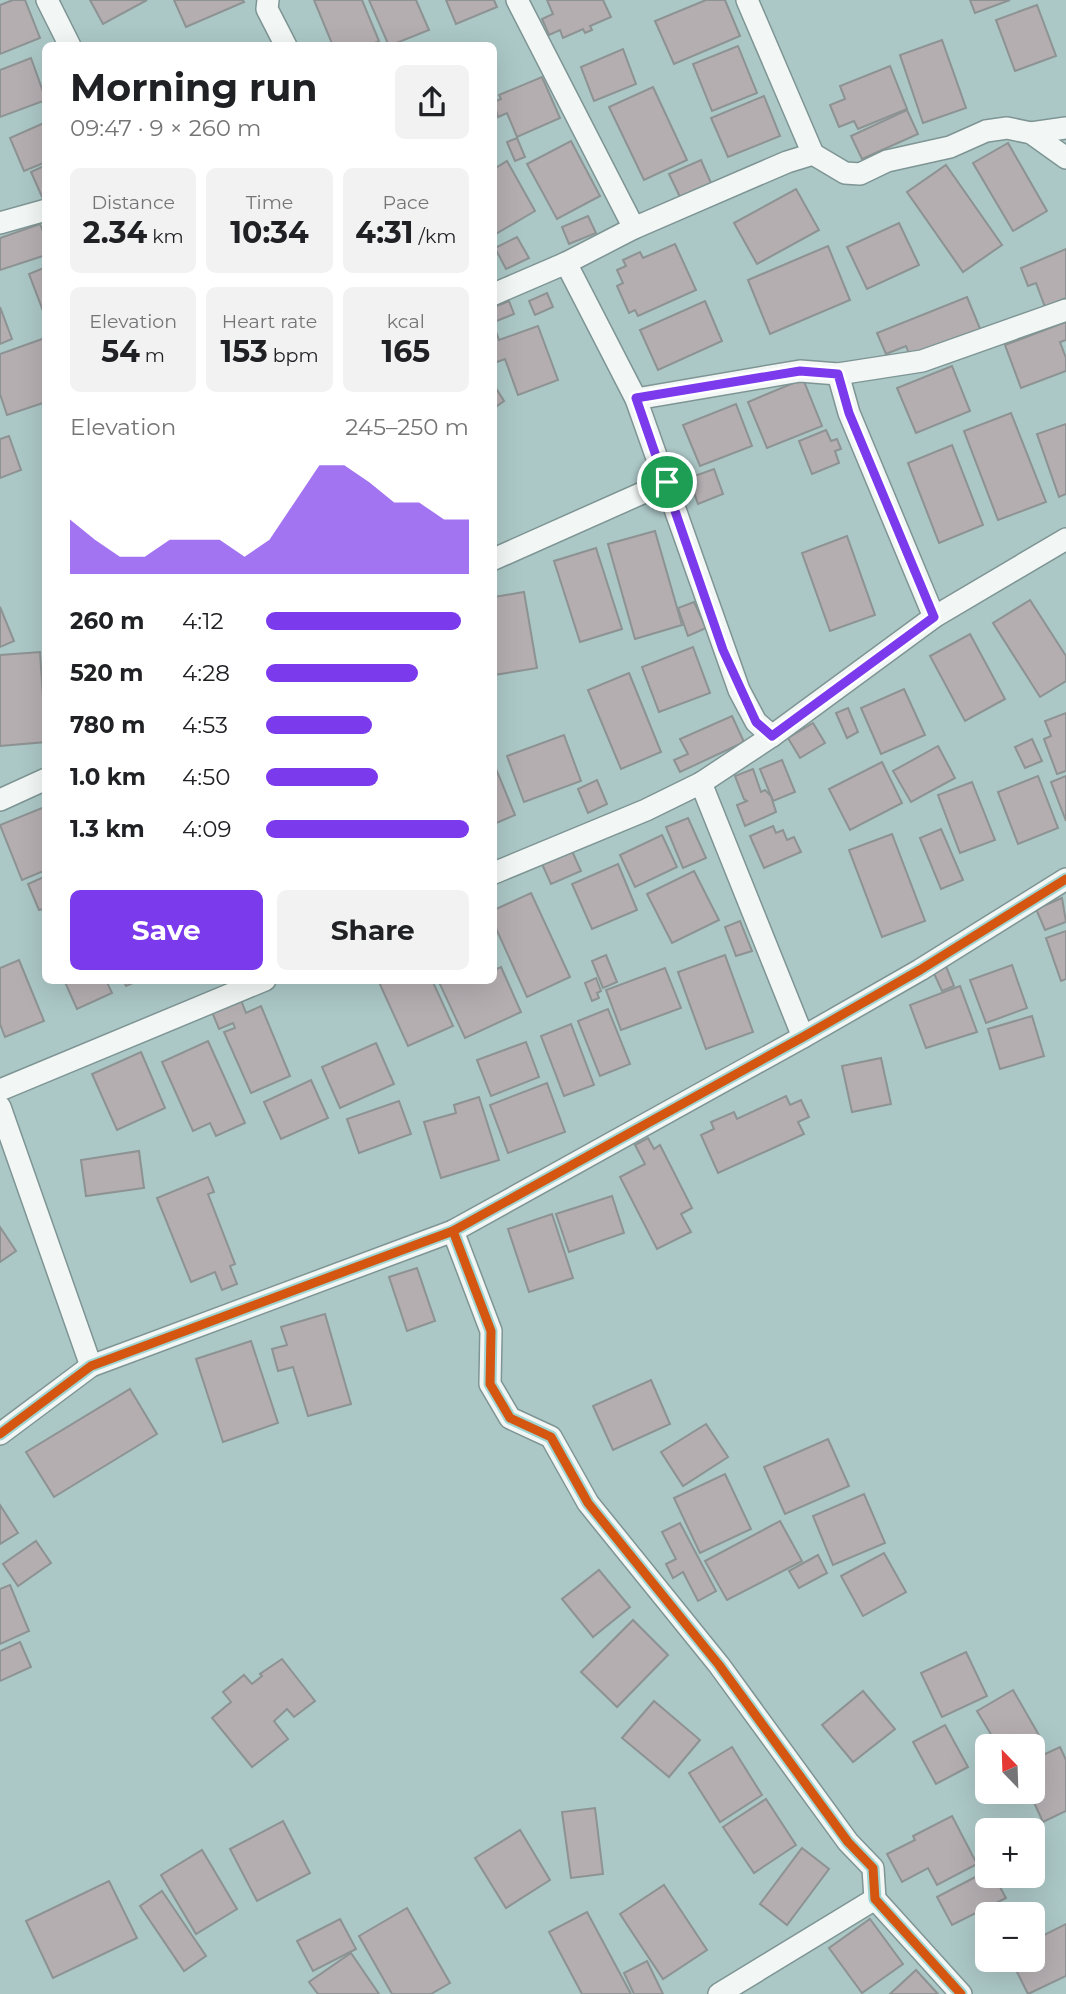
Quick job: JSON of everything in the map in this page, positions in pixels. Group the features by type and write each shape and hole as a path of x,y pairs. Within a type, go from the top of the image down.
{"street":[{"path":"47,0 68,42"},
{"path":"268,0 267,9 284,42"},
{"path":"517,0 634,228"},
{"path":"747,0 813,155 845,173 860,174 887,161 950,147 986,131 1007,128 1031,133 1066,128"},
{"path":"1031,133 1066,158"},
{"path":"497,294 566,263 634,228 787,162 813,155"},
{"path":"0,223 42,210"},
{"path":"566,263 636,398 735,680 756,722 772,736"},
{"path":"636,398 800,371 838,374 922,361 1066,310"},
{"path":"838,374 849,413 934,617"},
{"path":"497,558 667,482"},
{"path":"497,872 646,810 701,783 772,736 934,617 1066,539"},
{"path":"0,800 42,781"},
{"path":"701,783 803,1037"},
{"path":"0,1434 91,1366 453,1231 803,1037 920,970 1066,880"},
{"path":"0,1090 255,984"},
{"path":"0,1107 91,1366"},
{"path":"453,1231 491,1331 490,1384 510,1418 551,1437 588,1503 719,1665 848,1842 873,1868 875,1899 961,1994"},
{"path":"719,1994 875,1899"}],"building":[{"path":"13,0 25,0 40,38 0,54 0,5"},
{"path":"90,0 147,0 103,24"},
{"path":"174,0 243,0 244,2 186,27"},
{"path":"314,0 362,0 379,41 331,42"},
{"path":"369,0 416,0 429,30 399,42 387,42"},
{"path":"446,0 494,0 497,7 456,24"},
{"path":"547,0 603,0 611,17 590,26 592,30 585,33 583,29 563,38 560,30 549,35 542,19 553,14"},
{"path":"706,0 725,0 740,36 674,64 655,21"},
{"path":"970,0 1010,0 975,13"},
{"path":"1037,5 1056,56 1015,71 996,20"},
{"path":"942,40 966,108 923,123 900,55"},
{"path":"738,46 757,93 712,111 693,64"},
{"path":"623,49 636,84 594,101 581,67"},
{"path":"31,58 42,89 42,101 0,117 0,70"},
{"path":"890,66 907,109 858,129 854,121 839,127 830,105 845,99 840,86"},
{"path":"542,77 560,118 517,137 507,113 498,117 497,101 501,99 499,95"},
{"path":"653,87 687,160 644,180 609,107"},
{"path":"764,96 780,136 728,157 711,118"},
{"path":"907,110 918,134 862,159 851,136"},
{"path":"42,124 42,164 24,171 10,138"},
{"path":"517,138 525,157 515,161 507,142"},
{"path":"571,141 600,196 557,219 527,164"},
{"path":"1008,143 1047,211 1013,231 973,163"},
{"path":"701,160 711,183 680,197 669,174"},
{"path":"507,161 535,211 497,233 497,167"},
{"path":"946,165 1002,245 963,272 907,192"},
{"path":"42,167 42,197 31,172"},
{"path":"796,189 819,230 757,264 734,223"},
{"path":"588,216 596,233 569,244 562,227"},
{"path":"899,223 919,265 867,289 847,247"},
{"path":"40,224 42,256 0,270 0,238"},
{"path":"517,237 529,258 506,269 497,247"},
{"path":"675,244 696,290 638,316 635,310 629,313 617,286 623,283 617,270 626,266 623,260 640,252 643,258"},
{"path":"828,246 850,300 770,334 748,280"},
{"path":"1066,249 1066,298 1045,307 1036,283 1028,286 1021,268"},
{"path":"42,269 42,308 29,274"},
{"path":"547,293 553,307 535,315 529,301"},
{"path":"967,297 981,331 911,359 906,346 886,354 877,333"},
{"path":"509,301 514,314 497,321 497,306"},
{"path":"705,301 722,341 658,370 640,330"},
{"path":"0,307 12,339 0,344"},
{"path":"1066,322 1066,340 1060,342 1066,358 1066,371 1021,388 1005,345"},
{"path":"538,326 558,380 518,395 505,359 497,362 497,335 499,340"},
{"path":"42,339 42,403 7,415 0,394 0,354"},
{"path":"952,366 970,411 916,433 897,388"},
{"path":"803,379 822,426 767,448 748,402"},
{"path":"497,390 504,401 497,406"},
{"path":"736,404 752,446 700,466 683,425"},
{"path":"1011,413 1046,502 998,520 964,431"},
{"path":"1066,424 1066,494 1059,497 1037,434"},
{"path":"826,430 831,441 837,439 841,449 835,451 839,463 812,474 799,441"},
{"path":"9,436 21,470 0,478 0,439"},
{"path":"952,445 983,525 939,543 908,463"},
{"path":"714,469 723,494 698,504 689,478"},
{"path":"655,531 682,625 635,639 608,544"},
{"path":"847,536 875,615 830,631 802,553"},
{"path":"596,548 622,629 580,642 554,561"},
{"path":"524,592 537,668 497,675 497,596"},
{"path":"1030,600 1066,656 1066,681 1040,697 993,623"},
{"path":"694,602 706,628 688,636 678,608"},
{"path":"0,607 14,641 0,647"},
{"path":"970,634 1005,699 965,721 930,656"},
{"path":"693,647 710,693 659,712 642,667"},
{"path":"40,652 42,742 0,746 0,655"},
{"path":"629,673 661,752 621,769 588,690"},
{"path":"904,689 925,735 881,754 861,708"},
{"path":"848,708 858,732 847,738 836,713"},
{"path":"1066,713 1066,771 1057,774 1044,739 1051,736 1045,721"},
{"path":"732,716 744,742 680,772 674,760 688,754 680,739"},
{"path":"813,723 825,743 800,758 788,738"},
{"path":"564,735 581,781 524,802 507,756"},
{"path":"1032,739 1042,761 1025,768 1015,747"},
{"path":"938,746 955,778 911,802 893,771"},
{"path":"782,760 795,792 773,801 760,769"},
{"path":"882,762 902,803 850,830 829,789"},
{"path":"753,769 761,792 765,790 771,796 776,812 745,826 737,805 747,801 735,776"},
{"path":"497,771 515,815 497,823"},
{"path":"1038,776 1058,828 1018,844 998,792"},
{"path":"1066,776 1066,821 1051,782"},
{"path":"597,780 607,804 588,813 578,789"},
{"path":"972,782 995,840 960,853 938,795"},
{"path":"42,808 42,872 22,880 0,825"},
{"path":"688,818 706,858 683,868 666,827"},
{"path":"773,826 776,833 783,830 787,840 794,837 801,852 764,868 750,836"},
{"path":"941,829 963,880 941,889 920,838"},
{"path":"892,834 925,921 882,937 849,850"},
{"path":"662,835 677,867 635,887 620,855"},
{"path":"572,851 581,871 551,884 542,864"},
{"path":"618,864 637,910 592,929 572,884"},
{"path":"694,871 719,920 672,943 647,894"},
{"path":"42,878 42,909 39,910 28,884"},
{"path":"531,893 570,977 527,997 497,931 497,909"},
{"path":"1062,898 1066,922 1045,930 1036,909"},
{"path":"740,921 752,951 736,956 725,927"},
{"path":"1066,931 1066,979 1061,981 1046,938"},
{"path":"606,955 617,982 603,988 592,961"},
{"path":"725,955 753,1032 706,1049 678,972"},
{"path":"19,960 44,1021 5,1037 0,1024 0,968"},
{"path":"945,964 954,986 942,991 932,969"},
{"path":"1012,965 1027,1008 986,1023 970,980"},
{"path":"501,967 521,1012 465,1038 440,984 497,984 497,969"},
{"path":"665,968 681,1008 621,1030 606,990"},
{"path":"596,978 601,991 597,993 599,998 592,1001 585,983"},
{"path":"66,984 108,984 112,993 77,1009"},
{"path":"380,984 434,984 453,1026 408,1046"},
{"path":"960,986 977,1032 926,1048 910,1005"},
{"path":"239,995 246,1013 261,1006 290,1076 251,1093 224,1032 235,1028 233,1023 219,1029 210,1007"},
{"path":"608,1009 630,1064 600,1076 578,1021"},
{"path":"1032,1016 1044,1056 1000,1069 988,1029"},
{"path":"571,1024 594,1085 564,1096 541,1036"},
{"path":"208,1041 245,1123 216,1136 210,1123 193,1131 162,1062"},
{"path":"526,1042 539,1077 491,1096 477,1060"},
{"path":"376,1043 394,1084 340,1108 322,1067"},
{"path":"141,1052 165,1108 117,1130 92,1074"},
{"path":"881,1058 891,1104 852,1112 842,1066"},
{"path":"311,1080 328,1118 281,1139 264,1102"},
{"path":"547,1083 565,1132 508,1153 490,1105"},
{"path":"786,1096 790,1105 801,1100 809,1117 798,1122 804,1134 718,1173 701,1135 714,1129 711,1122 734,1112 737,1119"},
{"path":"479,1097 499,1160 441,1178 424,1122 456,1113 454,1105"},
{"path":"399,1101 411,1134 359,1153 347,1119"},
{"path":"648,1138 654,1149 660,1145 692,1208 681,1214 691,1232 657,1249 620,1177 645,1164 635,1145"},
{"path":"139,1151 144,1188 86,1196 81,1160"},
{"path":"208,1177 214,1192 208,1194 235,1264 230,1266 237,1284 222,1290 215,1272 191,1282 157,1198"},
{"path":"612,1196 624,1233 569,1252 556,1214"},
{"path":"552,1214 573,1278 529,1292 508,1229"},
{"path":"0,1227 16,1251 0,1262"},
{"path":"417,1268 435,1321 407,1331 389,1277"},
{"path":"325,1314 351,1404 308,1416 293,1367 278,1371 272,1349 287,1345 281,1327"},
{"path":"251,1341 278,1423 223,1442 196,1359"},
{"path":"651,1380 670,1424 613,1450 593,1406"},
{"path":"130,1389 157,1434 54,1497 26,1452"},
{"path":"706,1424 728,1457 683,1486 661,1452"},
{"path":"828,1439 849,1486 785,1514 764,1467"},
{"path":"725,1474 751,1529 700,1553 674,1498"},
{"path":"864,1494 885,1543 833,1565 813,1516"},
{"path":"0,1505 18,1533 0,1544"},
{"path":"780,1521 802,1561 727,1600 705,1561"},
{"path":"680,1523 716,1591 698,1601 683,1572 673,1578 666,1564 676,1559 662,1532"},
{"path":"36,1541 51,1563 18,1586 3,1564"},
{"path":"884,1553 906,1592 863,1616 841,1576"},
{"path":"818,1555 827,1573 799,1588 789,1571"},
{"path":"599,1570 630,1607 593,1637 562,1599"},
{"path":"10,1585 29,1631 0,1644 0,1589"},
{"path":"633,1620 668,1655 617,1707 581,1672"},
{"path":"20,1642 31,1667 0,1681 0,1651"},
{"path":"966,1652 987,1696 942,1717 921,1673"},
{"path":"282,1659 315,1701 294,1717 287,1709 274,1721 288,1739 252,1767 212,1718 231,1702 223,1692 244,1675 252,1684 262,1676 260,1674"},
{"path":"1013,1690 1038,1734 991,1734 977,1711"},
{"path":"863,1691 895,1729 853,1762 822,1725"},
{"path":"654,1701 700,1740 669,1777 622,1738"},
{"path":"945,1725 968,1767 936,1784 913,1742"},
{"path":"732,1747 762,1795 720,1822 689,1773"},
{"path":"1060,1747 1066,1760 1066,1811 1045,1821 1035,1804 1045,1804 1045,1754"},
{"path":"766,1799 796,1845 754,1873 723,1827"},
{"path":"595,1808 603,1874 571,1878 562,1812"},
{"path":"952,1816 975,1865 937,1885 928,1868 902,1882 887,1854 915,1840 913,1836"},
{"path":"283,1821 310,1873 257,1901 230,1849"},
{"path":"520,1830 550,1880 506,1908 475,1858"},
{"path":"802,1848 829,1869 787,1925 760,1904"},
{"path":"202,1850 237,1909 196,1934 161,1875"},
{"path":"975,1877 975,1888 1001,1888 1006,1898 998,1902 975,1902 975,1914 952,1925 937,1897"},
{"path":"109,1881 137,1938 53,1978 26,1921"},
{"path":"664,1885 707,1950 663,1979 620,1914"},
{"path":"162,1891 206,1956 184,1971 140,1906"},
{"path":"407,1908 450,1983 431,1994 392,1994 359,1936"},
{"path":"587,1912 631,1994 582,1994 549,1932"},
{"path":"340,1919 356,1949 313,1971 297,1941"},
{"path":"870,1919 903,1964 862,1993 829,1948"},
{"path":"1066,1924 1066,1976 1028,1994 1017,1972 1045,1972 1045,1934"},
{"path":"351,1953 379,1994 318,1994 309,1982"},
{"path":"647,1961 663,1994 634,1994 624,1973"},
{"path":"916,1970 938,1994 890,1994"}],"cycle path":[{"path":"0,1434 91,1366 453,1231 920,970 1066,879"},
{"path":"453,1231 491,1331 490,1384 510,1418 551,1437 588,1503 719,1665 848,1842 873,1868 875,1899 961,1994"}],"route":[{"path":"800,371 838,374 849,413 934,617 772,736 756,722 739,690 667,482 636,398 800,371"}]}
